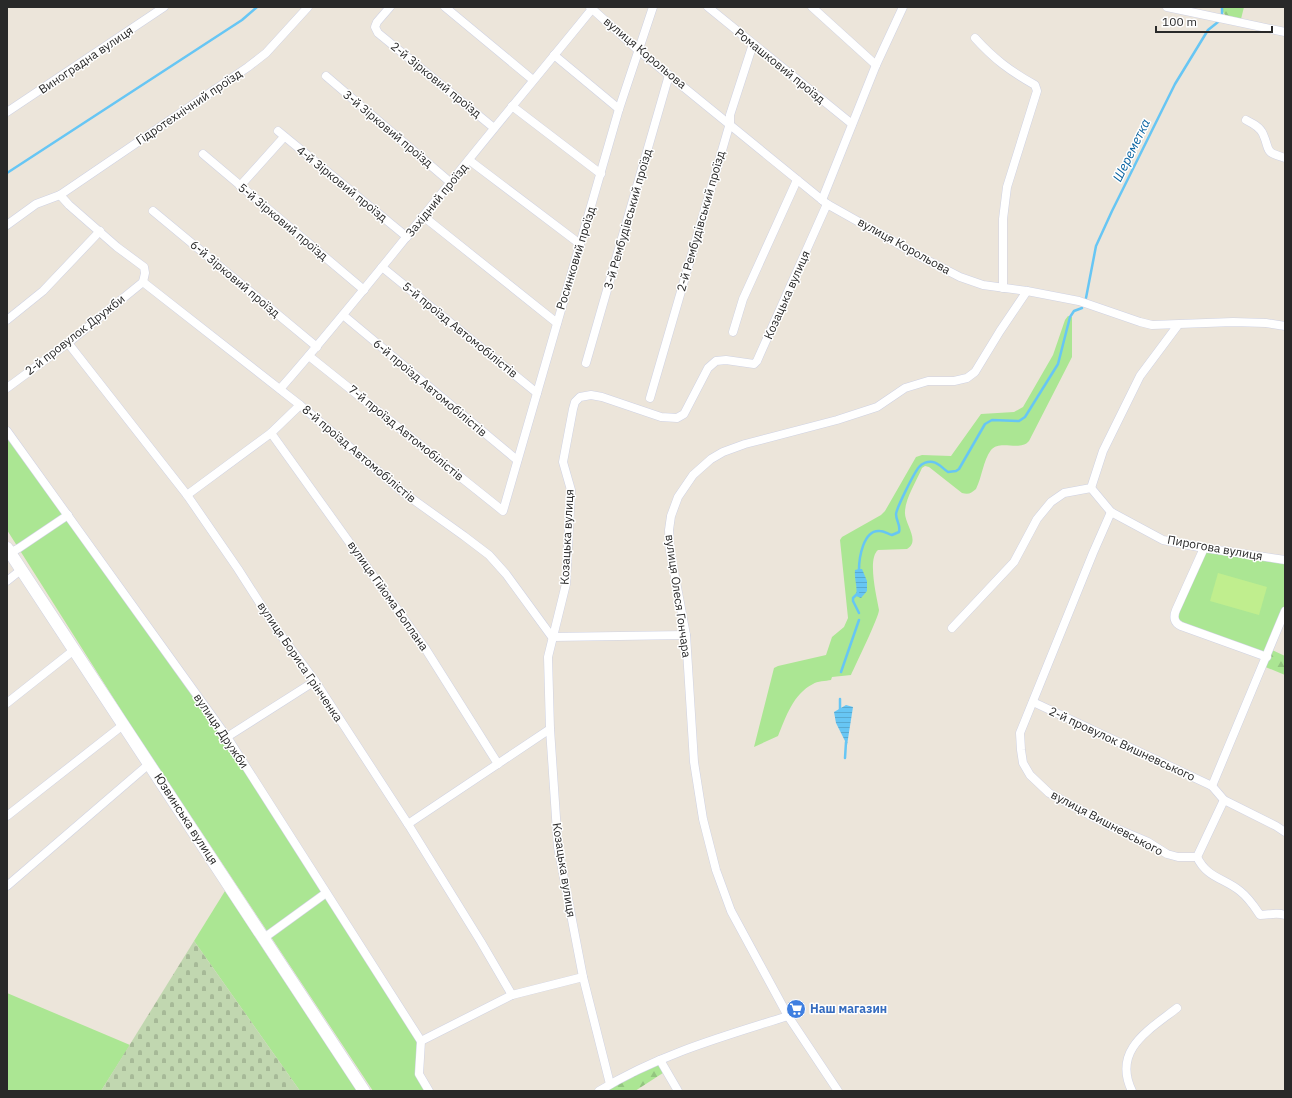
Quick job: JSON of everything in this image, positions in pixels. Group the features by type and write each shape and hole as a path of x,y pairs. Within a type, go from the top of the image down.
{"main road":[{"name":"Юзвинська вулиця","path":"8,550 364,1091"}],"street":[{"name":"Виноградна вулиця","path":"7,112 164,7"},
{"name":"Гідротехнічний проїзд","path":"7,225 36,204 60,195 252,64 271,47 308,7"},
{"name":"2-й Зірковий проїзд","path":"390,7 377,22 376,28 378,33 494,128"},
{"path":"445,7 533,80"},
{"name":"Росинковий проїзд","path":"503,511 619,109 654,7"},
{"name":"Ромашковий проїзд","path":"708,7 852,124"},
{"path":"812,7 876,65"},
{"name":"Козацька вулиця","path":"610,1084 583,977 558,847 550,729 548,653 566,584 571,490 563,458 575,402 583,396 596,396 661,417 677,418 684,414 708,368 716,361 726,360 754,364 758,361 825,202 852,124 876,65 903,7"},
{"path":"1167,7 1285,32"},
{"name":"Західний проїзд","path":"280,389 364,290 591,8"},
{"name":"вулиця Корольова","path":"591,8 638,50 730,123 825,202 947,271 979,284 1079,301 1152,325 1233,322 1266,323 1285,326"},
{"path":"974,38 994,58 1016,74 1035,85 1037,91 1007,187 1003,219 1003,288"},
{"name":"2-й Рембудівський проїзд","path":"650,398 730,123 730,114 753,44"},
{"path":"554,55 619,109"},
{"name":"3-й Рембудівський проїзд","path":"586,364 669,74"},
{"name":"3-й Зірковий проїзд","path":"326,76 450,182"},
{"path":"512,106 601,174"},
{"path":"1246,120 1261,130 1269,152 1285,158"},
{"name":"4-й Зірковий проїзд","path":"240,186 281,134 407,237"},
{"name":"5-й Зірковий проїзд","path":"203,154 364,290"},
{"path":"469,160 580,244"},
{"path":"733,332 743,299 797,180"},
{"path":"60,195 69,205 144,267 145,273 143,282"},
{"name":"6-й Зірковий проїзд","path":"153,211 317,347"},
{"path":"423,216 556,323"},
{"path":"7,320 43,291 100,231"},
{"name":"5-й проїзд Автомобілістів","path":"382,267 538,393"},
{"name":"8-й проїзд Автомобілістів","path":"143,282 300,405 404,493 489,555 506,574 552,638"},
{"name":"2-й провулок Дружби","path":"7,388 68,343 143,282"},
{"name":"вулиця Олеся Гончара","path":"838,1091 788,1016 731,911 716,870 703,819 695,773 692,748 686,635 672,562 670,530 672,516 678,497 693,475 712,459 734,447 771,436 837,420 877,407 905,388 928,380 954,381 967,378 975,372 1027,291"},
{"name":"6-й проїзд Автомобілістів","path":"343,315 518,460"},
{"path":"952,628 1014,562 1038,519 1051,502 1064,492 1091,488 1103,451 1140,376 1178,325"},
{"name":"вулиця Бориса Грінченка","path":"68,343 187,495 238,569 277,630 314,681 408,824 512,995"},
{"name":"7-й проїзд Автомобілістів","path":"309,356 503,511"},
{"path":"187,495 271,433 300,405"},
{"name":"вулиця Дружби","path":"7,431 227,737 421,1042"},
{"name":"вулиця Гійома Боплана","path":"271,433 425,648 498,764"},
{"name":"Пирогова вулиця","path":"1091,488 1111,512 1159,538 1204,548 1285,560"},
{"name":"вулиця Вишневського","path":"1111,512 1093,552 1020,733 1020,750 1030,775 1049,793 1110,826 1148,842 1167,854 1178,857 1197,857"},
{"path":"8,550 19,548 68,515"},
{"path":"1204,548 1176,610 1174,617 1176,623 1267,657"},
{"path":"7,582 22,570"},
{"path":"1212,786 1285,611"},
{"path":"552,638 686,635"},
{"path":"7,703 74,650"},
{"path":"227,737 314,681"},
{"name":"2-й провулок Вишневського","path":"1033,702 1212,786 1224,800"},
{"path":"7,816 123,724"},
{"path":"408,824 550,729"},
{"path":"7,886 149,764"},
{"path":"1285,832 1224,800 1197,857 1201,865 1208,872 1240,890 1251,901 1260,915 1276,913 1285,915"},
{"path":"264,938 326,893"},
{"path":"429,1091 419,1074 421,1042 512,995 583,977"},
{"path":"1132,1091 1126,1069 1127,1057 1138,1039 1177,1008"},
{"path":"600,1091 610,1084 660,1060 709,1040 788,1016"},
{"path":"660,1060 678,1091"}],"green space":[{"path":"1220,7 1244,7 1241,19 1225,15"},
{"path":"1068,316 1072,317 1072,357 1029,441 1021,446 999,446 991,450 986,459 976,489 968,494 962,493 929,467 925,466 922,468 909,496 905,512 912,537 911,546 907,549 878,550 875,555 873,570 879,610 851,675 832,677 831,680 817,682 806,688 795,700 787,714 778,736 754,747 774,668 826,655 832,637 844,627 848,618 840,540 842,537 881,515 885,511 916,457 922,455 951,456 981,414 1014,412 1023,407 1053,355 1065,320"},
{"path":"7,431 227,737 421,1041 419,1074 429,1091 373,1091 128,721 7,530"},
{"path":"1204,548 1285,560 1285,611 1267,657 1181,626 1174,614"},
{"path":"1218,573 1267,587 1259,615 1210,601"},
{"path":"1270,649 1285,656 1285,675 1263,666"},
{"path":"225,891 357,1091 300,1091 194,941"},
{"path":"194,941 300,1091 101,1091"},
{"path":"7,993 130,1045 101,1091 7,1091"},
{"path":"660,1060 666,1071 635,1091 600,1091"}],"water":[{"path":"862,569 867,581 867,591 861,598 856,596 857,589 855,570"},
{"path":"846,705 853,707 847,745 836,723 834,712"}],"waterway":[{"path":"7,173 242,20 257,7"},
{"name":"Шереметка","path":"1222,7 1222,14"},
{"name":"Шереметка","path":"1086,298 1096,246 1112,211 1175,84 1208,30 1218,22"},
{"name":"Шереметка","path":"859,570 861,552 870,535 874,532 880,531 892,535 899,532 896,516 897,510 920,466 925,463 933,462 948,472 956,471 959,469 985,424 992,420 1019,421 1025,417 1058,364 1070,317 1074,311 1082,308"},
{"name":"Шереметка","path":"858,593 853,598 853,601 859,613"},
{"name":"Шереметка","path":"841,672 859,620"},
{"name":"Шереметка","path":"840,699 840,710"},
{"name":"Шереметка","path":"845,758 846,742"}],"place":[{"name":"Наш магазин","path":"796,1009"}]}
